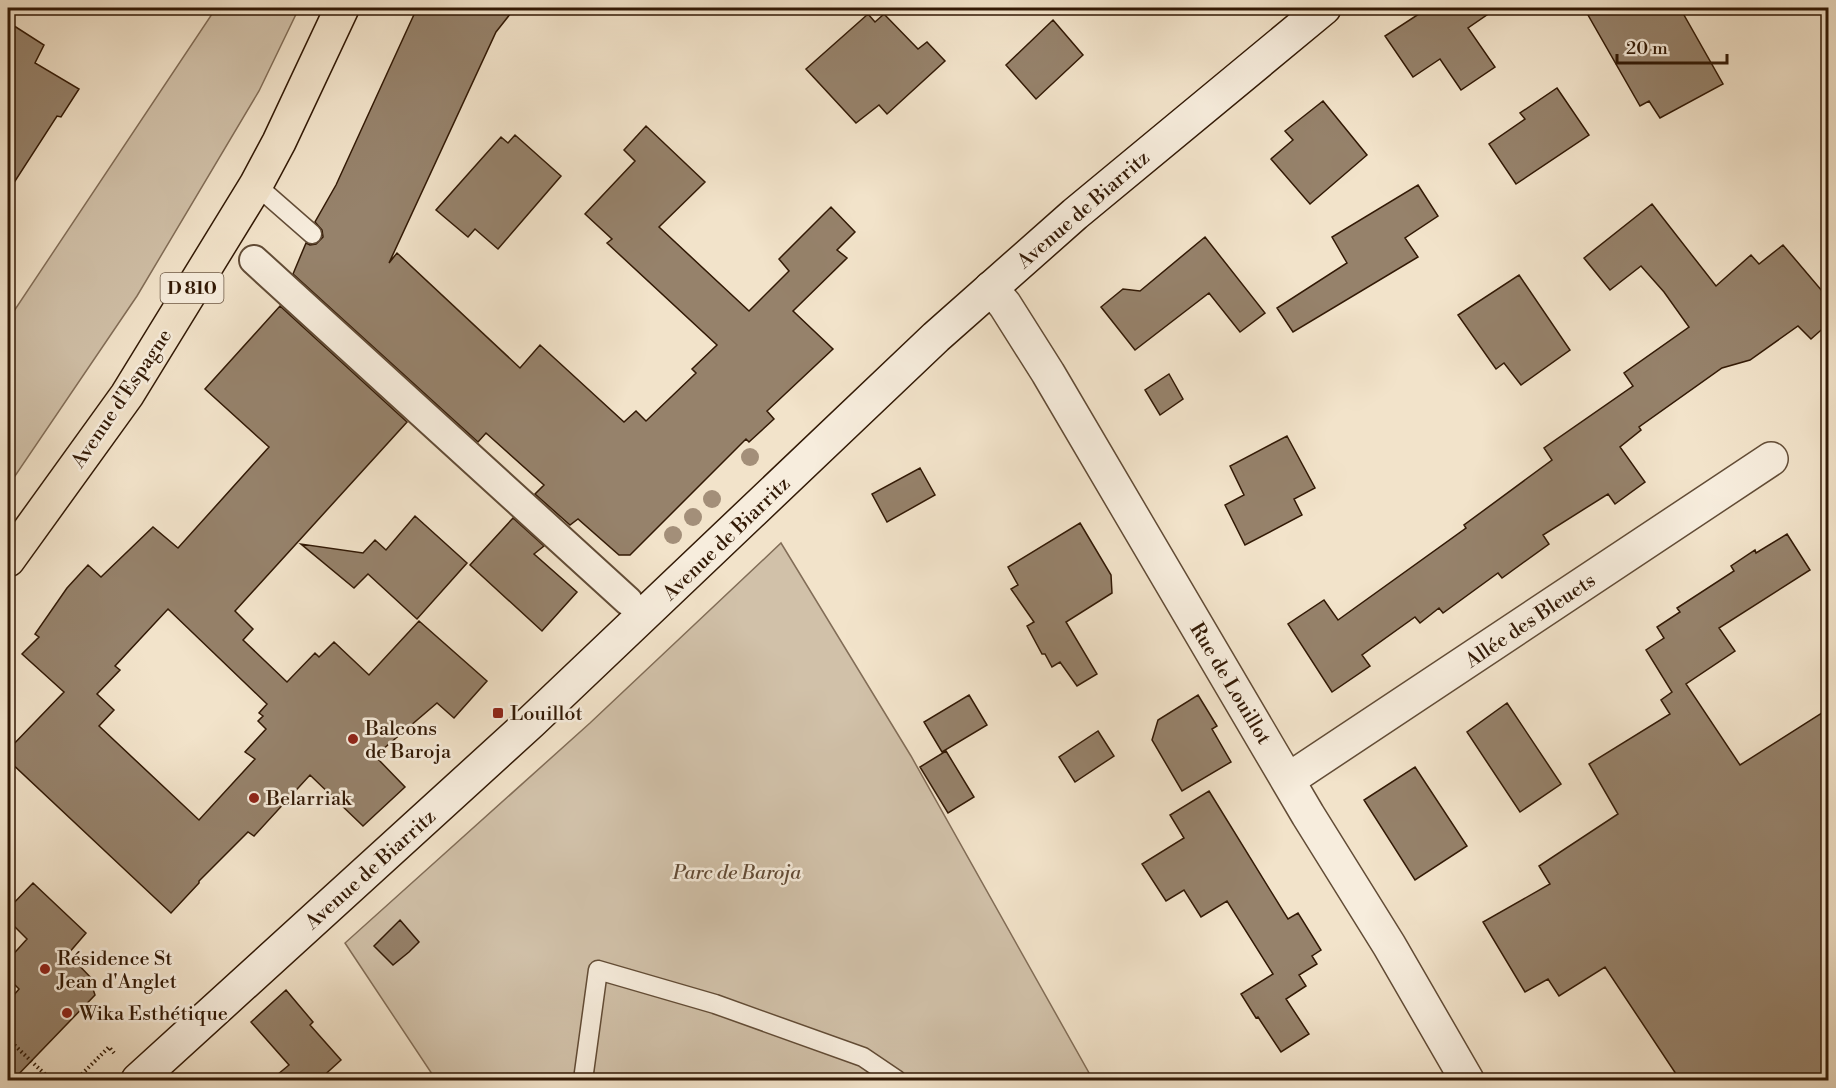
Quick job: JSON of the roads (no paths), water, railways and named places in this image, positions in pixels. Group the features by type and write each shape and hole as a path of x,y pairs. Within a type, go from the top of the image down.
{"main road":[{"name":"Avenue d'Espagne","path":"8,560 127,395 256,185 279,142 342,8"},
{"name":"Avenue de Biarritz","path":"138,1080 531,722 991,288 1084,207 1324,8"},
{"name":"Rue de Louillot","path":"991,288 1005,305 1048,373 1467,1080"},
{"name":"Allée des Bleuets","path":"1288,780 1771,459"}],"street":[{"path":"254,260 628,602"}],"lane":[{"path":"256,185 312,234"},
{"path":"583,1080 598,970 715,1004 862,1057 897,1080"}],"place":[{"name":"Louillot","path":"498,713"},
{"name":"Balcons de Baroja","path":"353,739"},
{"name":"Belarriak","path":"254,798"},
{"name":"Résidence St Jean d'Anglet","path":"45,969"},
{"name":"Wika Esthétique","path":"67,1013"}],"park label":[{"name":"Parc de Baroja","path":"737,872"}]}
